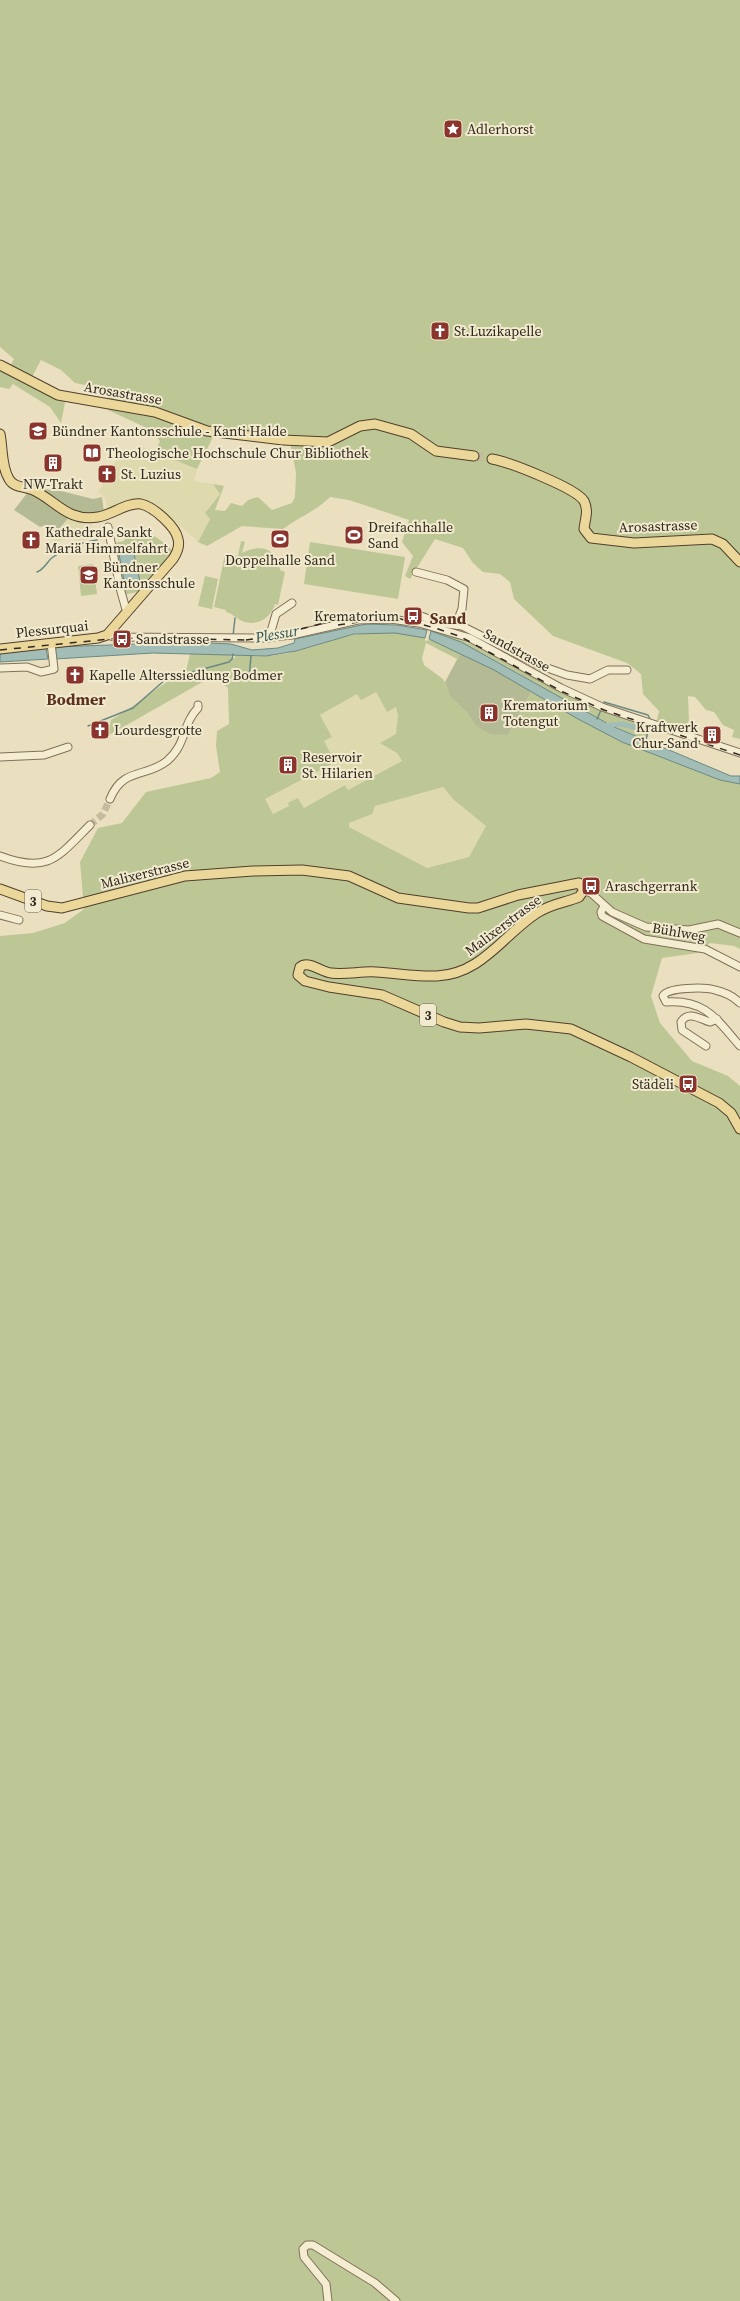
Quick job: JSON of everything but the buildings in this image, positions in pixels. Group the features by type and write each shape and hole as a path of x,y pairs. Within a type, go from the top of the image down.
{"main road":[{"name":"Arosastrasse","path":"0,365 58,395 156,412 207,431 283,440 328,442 356,427 375,424 411,434 436,451 474,456"},
{"path":"0,434 3,474 11,482 32,490 62,511 81,517 98,517 133,504 145,505 152,509 173,529 179,539 177,553 107,635"},
{"name":"Arosastrasse","path":"492,459 512,465 578,494 586,506 584,529 591,538 619,542 648,543 712,539 723,544 740,562"},
{"name":"Plessurquai","path":"0,649 51,645 98,638 107,635"},
{"name":"Malixerstrasse","path":"0,889 47,906 62,908 185,876 292,870 353,877 398,898 469,908 574,882 581,884 584,890 579,897 559,902 536,913 485,958 459,972 432,976 376,972 336,974 325,972 307,964 301,966 298,973 301,978 307,982 387,997 455,1026 479,1028 531,1024 575,1031 632,1057 719,1103 731,1113 740,1129"}],"street":[{"path":"108,527 120,588 127,613"},
{"path":"416,572 449,581 465,589 462,608 456,624"},
{"path":"270,638 275,615 292,603"},
{"path":"414,622 416,617 420,616 439,623 456,624 490,638 539,665 563,674 588,679 608,670 628,670"},
{"name":"Sandstrasse","path":"107,635 114,637 270,638 292,635 358,620 382,619 414,622 467,637 561,688 602,707 740,753"},
{"path":"0,668 27,667 41,672 54,669 51,645"},
{"path":"110,799 115,787 123,779 160,765 169,759 183,740 189,718 197,709 198,705"},
{"path":"0,757 44,755 68,747"},
{"path":"0,856 24,864 44,863 59,855 90,826"},
{"path":"584,890 591,893 604,906 626,920 650,928 689,930 718,924 740,933"},
{"name":"Bühlweg","path":"604,906 601,912 602,916 616,922 638,936 650,941 705,949 740,967"},
{"path":"0,915 19,920"},
{"path":"740,1002 725,993 711,989 680,990 663,994 665,1001 688,1003 710,1012 740,1046"},
{"path":"706,1046 682,1030 681,1022 685,1017 690,1016 710,1022 717,1019"},
{"path":"328,2301 326,2284 304,2257 303,2249 307,2245 313,2245 375,2283 396,2301"}],"shaded area":[{"path":"143,447 197,469 194,481 213,484 220,493 205,513 210,518 198,542 179,525 176,527 153,506 107,508 105,497 98,492 108,476 112,479 114,475 110,473 111,469 118,456"},
{"path":"69,517 91,521 94,538 77,541 71,537 56,543 53,540 56,537 54,535"},
{"path":"376,692 387,712 396,707 398,716 397,753 402,761 348,790 345,785 304,808 298,798 289,806 273,814 265,799 334,762 324,741 332,737 320,715 357,694"},
{"path":"443,787 454,800 486,826 469,857 427,868 349,827 349,823 371,814 375,806"}],"green space":[{"path":"0,0 740,0 740,739 732,737 734,730 723,725 714,712 706,710 695,697 688,696 689,721 684,735 656,725 659,711 643,694 641,674 627,663 553,636 514,599 510,582 500,574 483,572 473,563 463,548 435,539 410,579 405,576 413,556 402,542 409,520 349,500 330,497 319,506 283,529 242,526 207,546 198,542 210,519 205,513 220,494 213,484 224,486 215,510 225,511 231,503 242,506 248,500 258,497 272,510 292,503 295,497 296,473 290,442 214,435 197,469 155,452 160,441 149,429 108,410 106,389 75,383 61,370 41,360 30,381 66,397 61,423 50,407 13,384 9,389 0,387 0,365 9,368 14,359 0,347"},
{"path":"38,489 57,490 93,499 102,497 104,512 77,513"},
{"path":"28,492 69,517 54,535 46,525 40,527 14,510"},
{"path":"154,536 169,546 173,553 142,591 123,595 115,543 124,541 125,537"},
{"path":"241,541 245,542 242,553 255,548 267,550 276,557 280,570 285,572 278,605 275,604 267,617 263,620 253,623 242,621 226,612 226,610 214,607 225,554 238,556"},
{"path":"310,542 405,557 398,599 304,584"},
{"path":"93,564 97,594 81,596 78,566"},
{"path":"205,576 218,579 212,609 198,606"},
{"path":"432,629 471,644 579,701 649,727 646,739 591,715 486,655 431,631"},
{"path":"395,633 425,638 425,641 431,640 461,652 457,659 426,643 422,658 424,665 443,679 455,701 468,714 475,725 508,735 532,690 583,721 636,747 706,774 740,784 740,949 734,946 710,943 698,953 662,958 651,996 660,1023 692,1061 728,1076 740,1086 740,2301 0,2301 0,936 33,933 65,923 84,909 80,862 98,828 122,823 146,792 211,778 220,772 216,746 217,731 229,724 228,688 213,676 102,739 98,734 109,729 111,720 176,676 186,671 190,654 231,655 231,658 235,658 235,655 274,655 306,649 359,634","holes":["376,692 387,712 396,707 398,716 396,734 380,743 397,753 402,761 348,790 345,785 304,808 298,798 288,803 289,806 273,814 265,799 335,762 324,741 332,737 320,715 357,694 361,700","443,787 454,800 486,826 469,857 427,868 349,827 349,823 372,814 375,806"]},
{"path":"461,652 532,690 508,735 490,734 475,725 468,714 451,697 445,682"}],"water":[{"path":"128,548 129,554 134,554 140,582 125,585 118,549"},
{"path":"366,624 397,625 427,630 425,638 395,633 354,634 296,651 266,656 153,653 55,659 55,647 191,642 231,644 252,650 278,648 294,643 295,639"},
{"path":"431,631 461,642 612,726 731,776 740,776 740,784 720,780 622,742 578,719 494,670 429,639"},
{"path":"46,648 48,659 0,662 0,653"}],"waterway":[{"path":"37,572 42,569 51,559 63,551 79,544 97,540"},
{"path":"233,636 235,618"},
{"path":"88,726 133,708 166,679 229,662 232,659 233,654"},
{"path":"249,678 251,656"},
{"path":"604,702 648,715 651,721"},
{"path":"597,719 601,710"},
{"path":"603,726 621,724 646,730"},
{"path":"646,740 649,727"}],"tunnel":[{"path":"474,456 492,459"},
{"path":"90,825 103,814 110,799"}],"railway":[{"path":"246,640 277,635 356,615 385,615 459,636 563,692 604,710 740,755"},
{"path":"338,625 366,621 390,621"},
{"path":"0,650 120,638 251,640"}],"place":[{"name":"Adlerhorst","path":"453,129"},
{"name":"St.Luzikapelle","path":"440,331"},
{"name":"Bündner Kantonsschule - Kanti Halde","path":"38,431"},
{"name":"Theologische Hochschule Chur Bibliothek","path":"92,453"},
{"name":"NW-Trakt","path":"53,463"},
{"name":"St. Luzius","path":"107,474"},
{"name":"Dreifachhalle Sand","path":"354,535"},
{"name":"Doppelhalle Sand","path":"280,539"},
{"name":"Kathedrale Sankt Mariä Himmelfahrt","path":"31,540"},
{"name":"Bündner Kantonsschule","path":"89,575"},
{"name":"Krematorium","path":"413,616"},
{"name":"Sandstrasse","path":"122,639"},
{"name":"Kapelle Alterssiedlung Bodmer","path":"75,675"},
{"name":"Krematorium Totengut","path":"489,713"},
{"name":"Lourdesgrotte","path":"100,730"},
{"name":"Kraftwerk Chur-Sand","path":"712,735"},
{"name":"Reservoir St. Hilarien","path":"288,765"},
{"name":"Araschgerrank","path":"591,886"},
{"name":"Städeli","path":"688,1084"}],"district":[{"name":"Sand","path":"448,618"},
{"name":"Bodmer","path":"76,699"}],"water label":[{"name":"Plessur","path":"277,634"}]}
